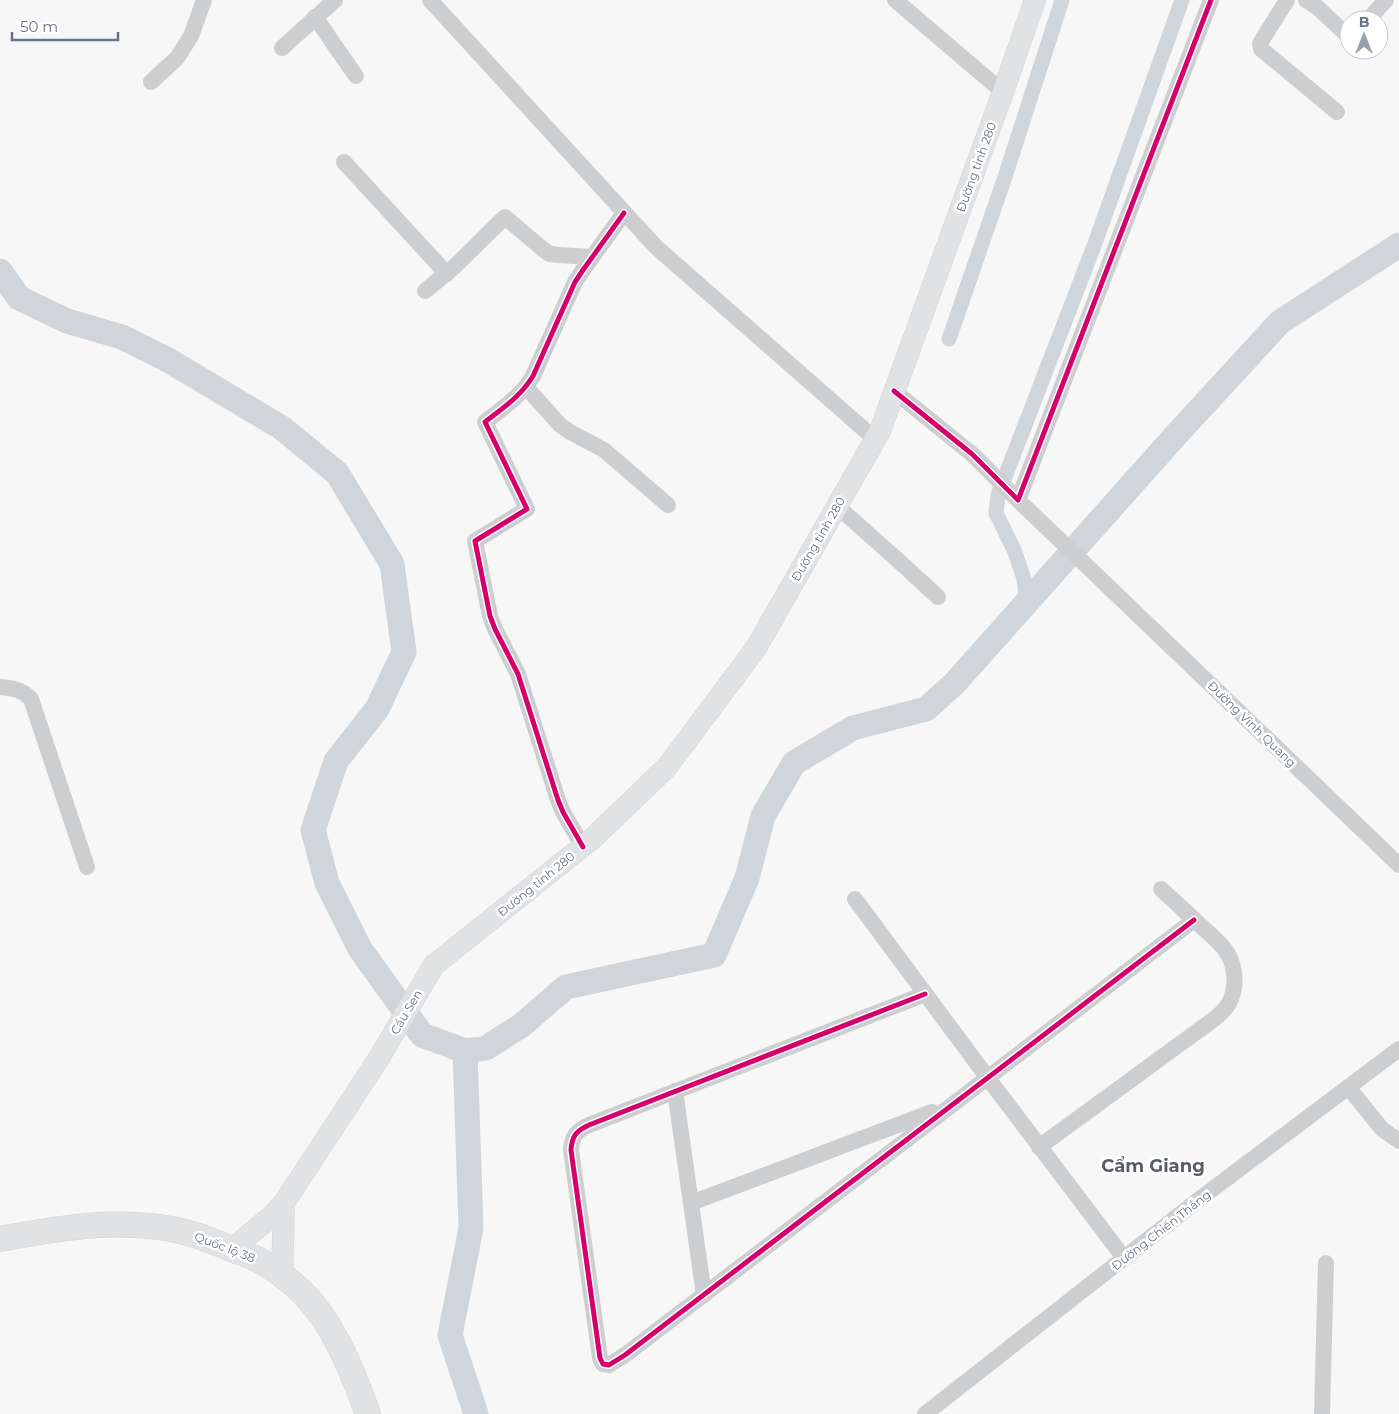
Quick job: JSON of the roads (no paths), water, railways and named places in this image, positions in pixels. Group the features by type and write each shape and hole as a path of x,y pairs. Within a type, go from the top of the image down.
{"highway":[{"name":"Quốc lộ 38","path":"0,1239 56,1228 100,1224 132,1224 182,1231 258,1260 296,1286 312,1303 350,1366 368,1414"}],"main road":[{"name":"Đường tỉnh 280","path":"433,967 583,847 668,767 756,648 880,430 1035,0"},
{"name":"Cầu Sen","path":"284,1203 379,1058 433,967"},
{"path":"232,1249 273,1215 284,1203"},
{"path":"282,1276 284,1203"}],"street":[{"path":"151,82 177,58 191,36 204,0"},
{"path":"282,48 335,0"},
{"path":"430,0 656,247 875,439"},
{"path":"894,0 1003,92"},
{"path":"1018,500 1211,0"},
{"path":"1287,0 1262,40 1260,44 1262,49 1337,112"},
{"path":"1306,0 1339,28"},
{"path":"1377,10 1386,0"},
{"path":"315,17 356,76"},
{"path":"344,162 447,274"},
{"path":"583,847 558,800 518,674 490,616 475,542 527,509 485,422 526,387 533,376 575,282 624,212"},
{"path":"425,291 447,274 505,218 550,254 592,257"},
{"path":"526,387 560,425 604,450 668,505"},
{"name":"Đường Vinh Quang","path":"894,391 972,454 1105,584 1399,864"},
{"path":"837,506 938,597"},
{"path":"0,687 20,690 32,700 88,867"},
{"path":"1040,1147 1210,1022 1229,1003 1234,990 1235,979 1233,967 1227,954 1217,941 1161,889"},
{"path":"855,899 1124,1258"},
{"path":"925,994 580,1129 572,1141 571,1150 600,1358 603,1364 609,1365 625,1355 1194,920"},
{"name":"Đường Chiến Thắng","path":"925,1414 1124,1258 1399,1049"},
{"path":"1348,1088 1382,1129 1399,1141"},
{"path":"676,1091 704,1295"},
{"path":"691,1203 949,1106"},
{"path":"1322,1414 1326,1263"}],"waterway":[{"path":"949,339 1005,177 1062,0"},
{"path":"1027,602 1024,579 1015,552 996,513 998,495 1094,246 1182,0"},
{"path":"0,271 19,298 67,321 122,337 168,360 282,428 337,473 392,564 404,652 377,709 336,761 313,830 327,883 360,949 422,1035 465,1051 486,1048 522,1025 566,987 714,955 747,878 763,816 794,763 853,728 926,709 954,684 1176,435 1280,322 1399,245"},
{"path":"465,1051 471,1228 450,1335 476,1414"}],"district":[{"name":"Cẩm Giang","path":"1153,1166"}]}
